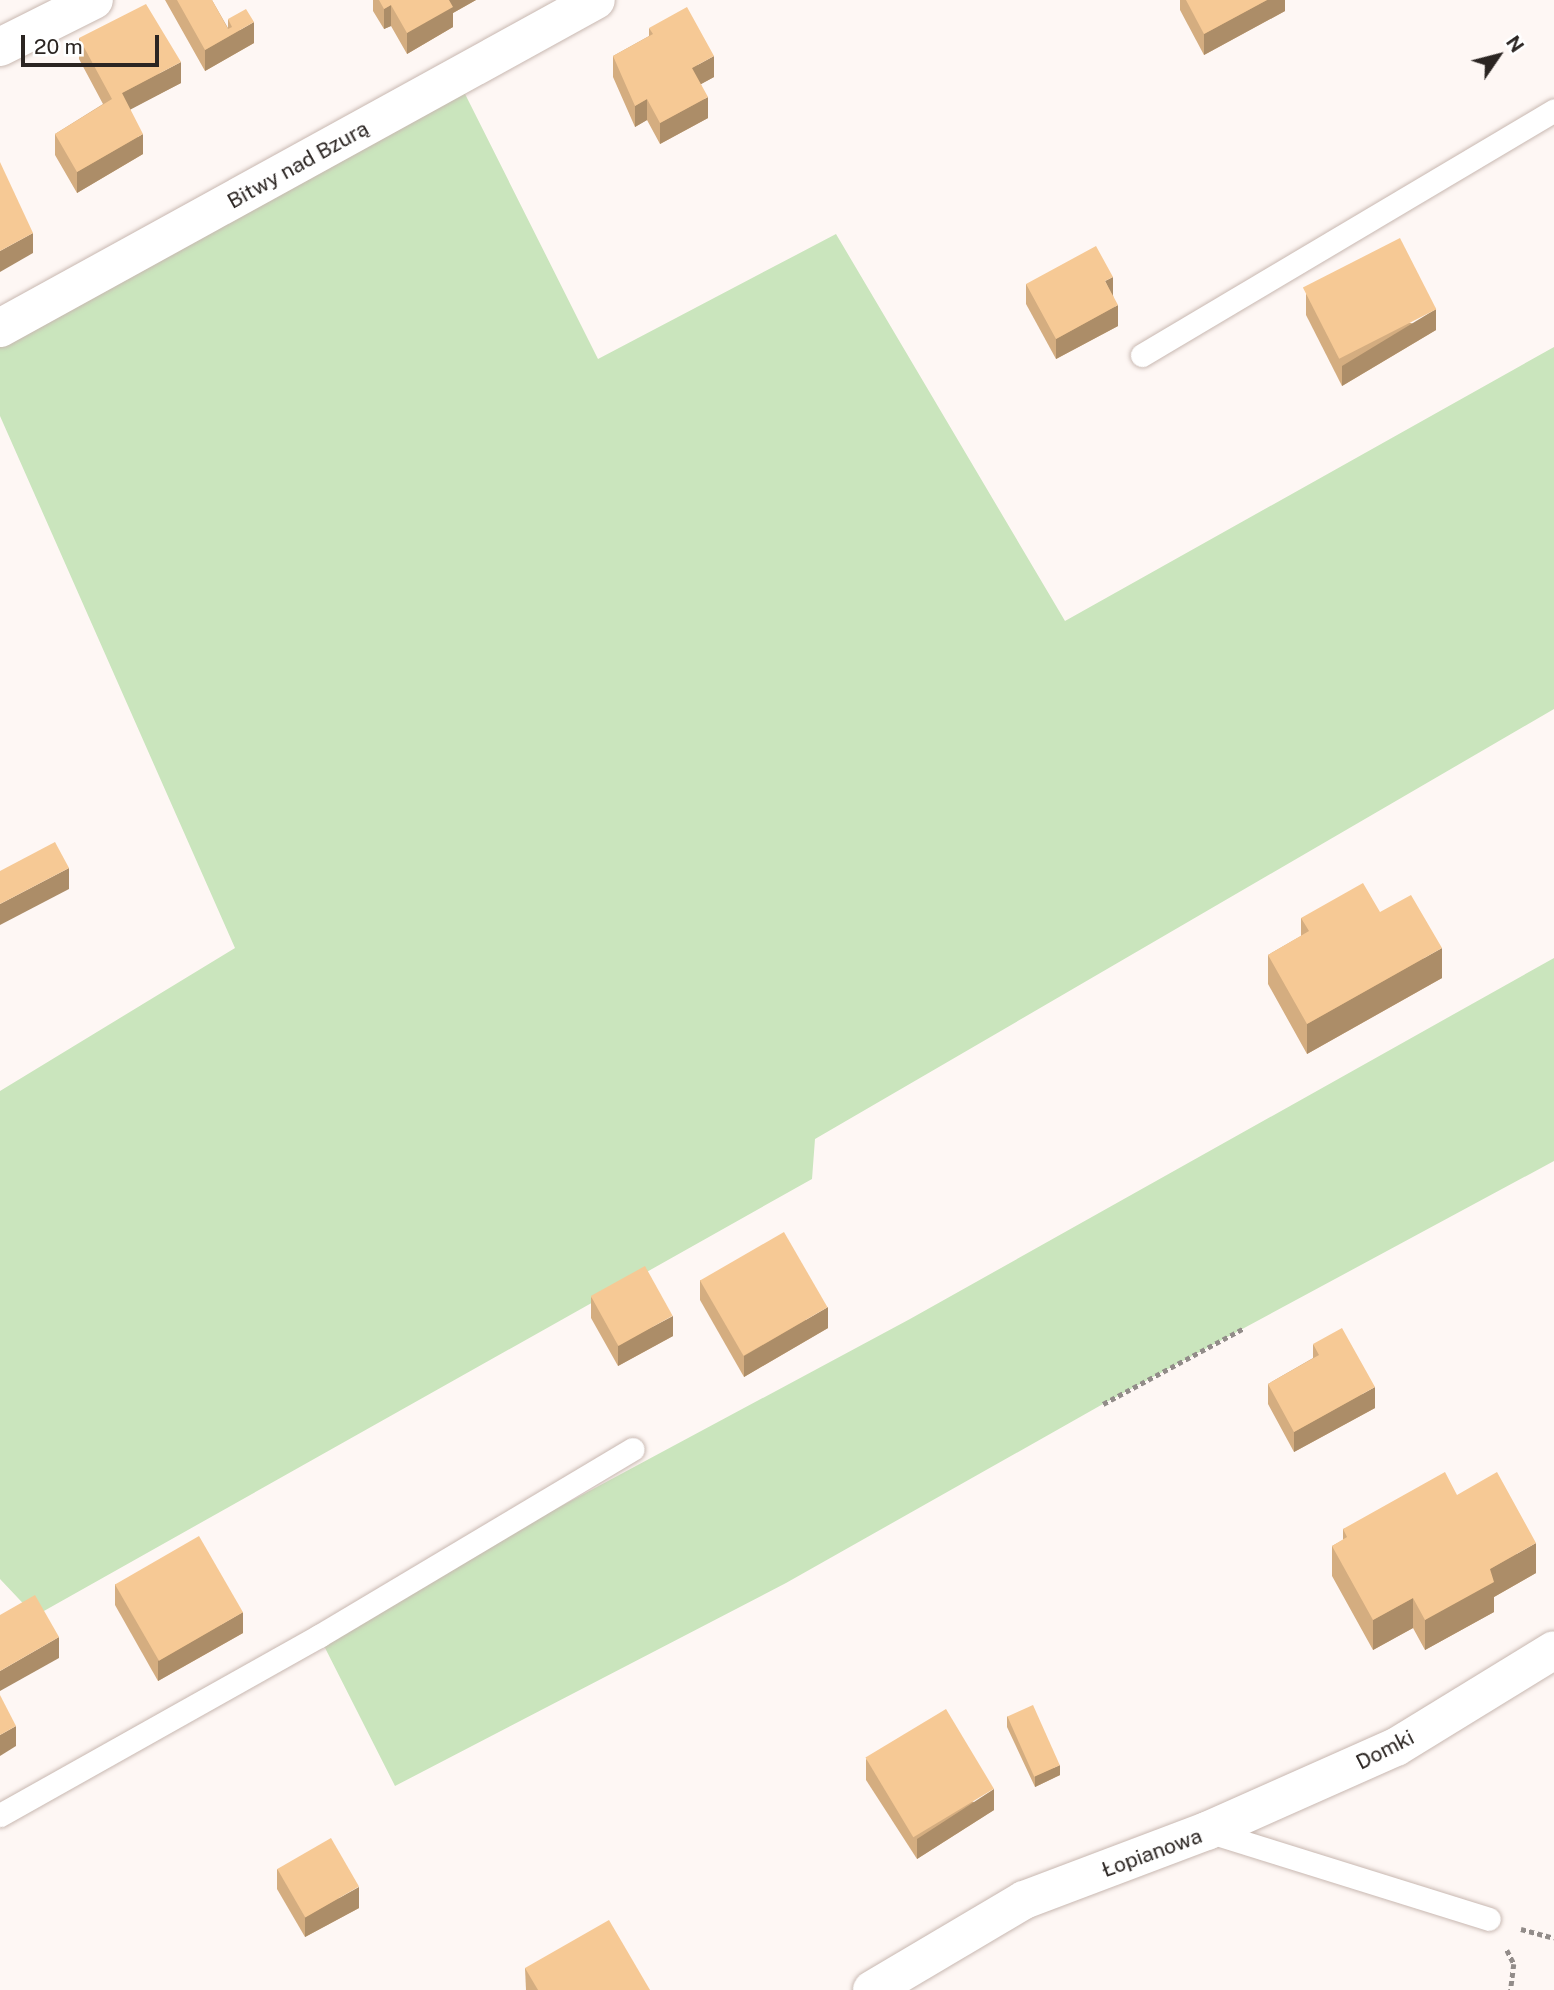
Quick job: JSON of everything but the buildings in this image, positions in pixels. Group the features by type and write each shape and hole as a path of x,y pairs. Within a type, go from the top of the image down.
{"street":[{"path":"0,47 94,0"},
{"name":"Bitwy nad Bzurą","path":"0,328 596,0"},
{"name":"Domki","path":"1207,1831 1396,1748 1554,1650"},
{"name":"Łopianowa","path":"872,1990 1024,1900 1207,1831"}],"lane":[{"path":"1142,355 1554,110"},
{"path":"0,1815 319,1636 634,1449"},
{"name":"Łopianowa","path":"1207,1831 1489,1919"}],"path":[{"path":"1103,1404 1244,1328"}],"green space":[{"path":"457,78 598,359 836,234 1065,621 1554,347 1554,709 815,1139 812,1179 35,1616 0,1579 0,1091 235,948 0,416 0,328"},
{"path":"1554,958 1554,1161 1103,1404 786,1583 395,1786 319,1636 910,1319"}]}
